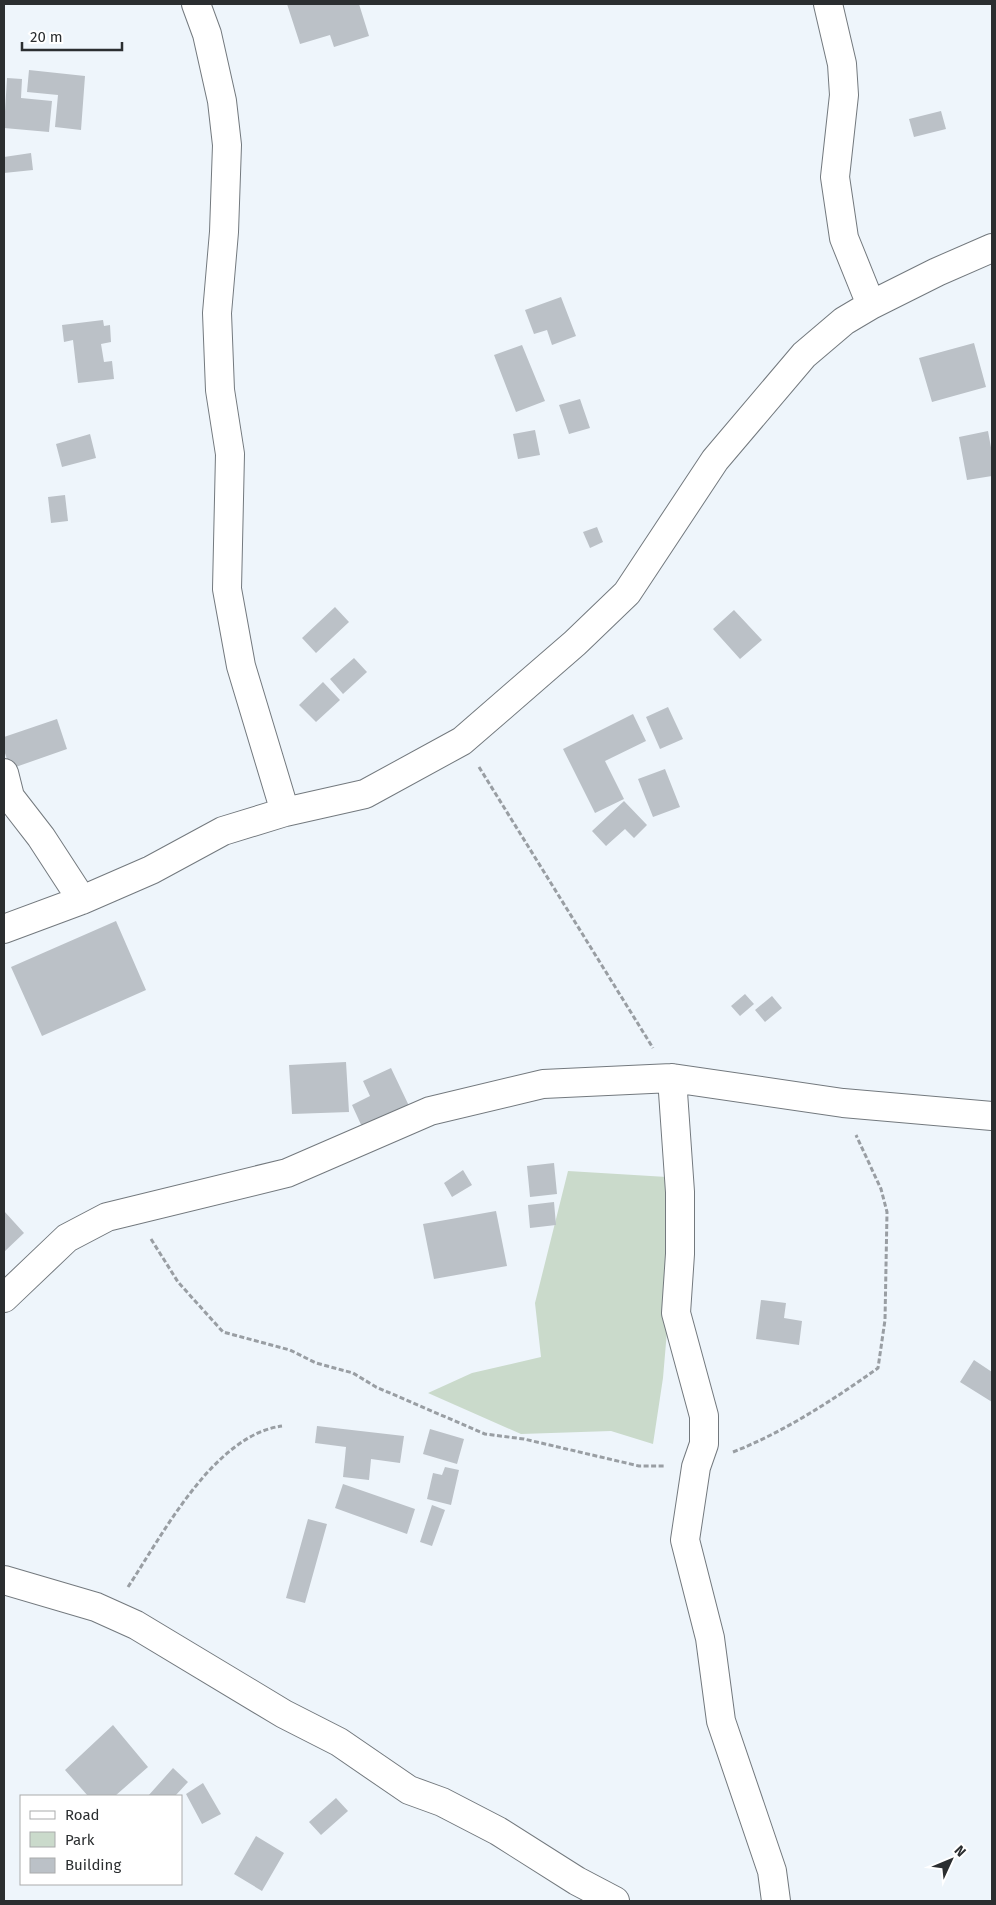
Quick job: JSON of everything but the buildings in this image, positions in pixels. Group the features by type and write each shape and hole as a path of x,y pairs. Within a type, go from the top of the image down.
{"street":[{"path":"196,4 207,34 222,101 227,145 224,232 217,313 220,390 230,454 227,589 241,666 285,812"},
{"path":"828,4 842,64 844,95 835,177 844,238 870,305"},
{"path":"4,929 82,900 151,870 223,830 285,812 365,794 462,741 575,644 627,593 715,460 804,355 844,321 870,305 936,272 992,248"},
{"path":"4,773 10,797 41,837 82,900"},
{"path":"672,1078 680,1192 680,1254 676,1313 704,1416 704,1444 696,1467 685,1540 710,1638 721,1721 772,1871 776,1901"},
{"path":"4,1298 67,1238 107,1217 287,1173 430,1110 543,1084 672,1078 843,1102 992,1116"},
{"path":"4,1580 96,1607 136,1625 284,1714 339,1742 409,1790 442,1802 498,1831 577,1881 615,1901"}],"path":[{"path":"462,741 672,1078"},
{"path":"133,1211 178,1282 223,1332 290,1350 316,1363 353,1373 376,1387 485,1434 524,1439 639,1466 696,1467 754,1444 843,1393 878,1368 885,1320 886,1212 881,1189 843,1102"},
{"path":"110,1613 170,1521 218,1462 242,1441 264,1428 282,1426"}],"green space":[{"path":"568,1171 667,1177 678,1202 663,1378 653,1444 611,1431 521,1434 428,1393 472,1373 541,1357 535,1303"}]}
